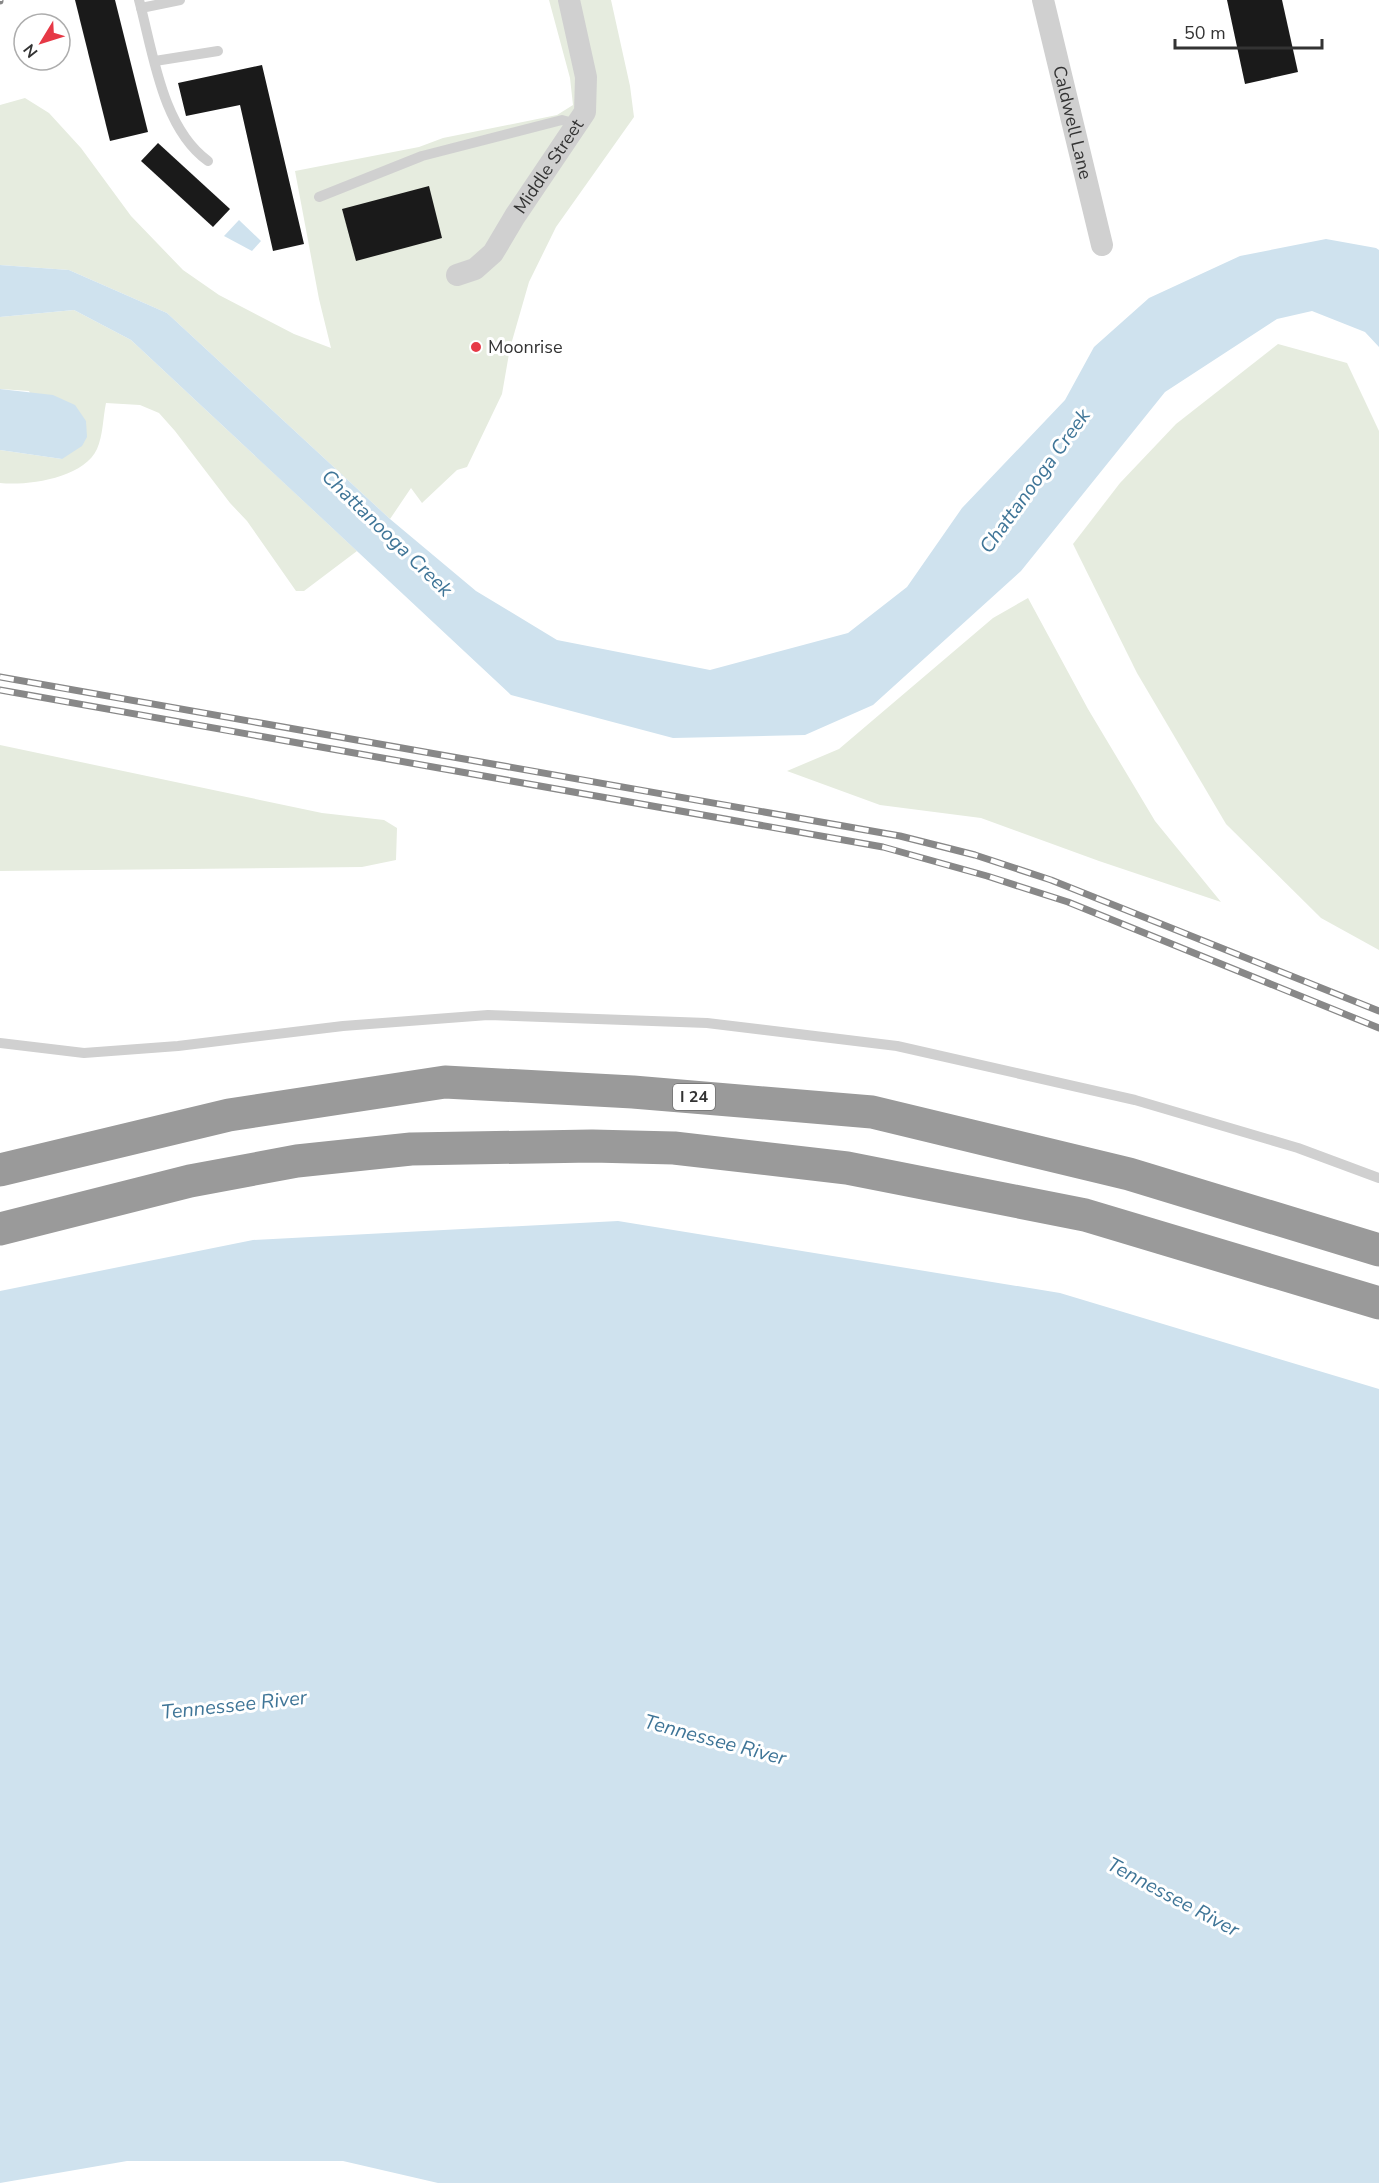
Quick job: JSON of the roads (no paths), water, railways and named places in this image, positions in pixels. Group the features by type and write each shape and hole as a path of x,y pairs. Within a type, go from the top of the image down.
{"highway":[{"name":"I 24","path":"0,1170 230,1115 445,1082 633,1092 872,1113 1129,1174 1379,1250"},
{"path":"0,1229 190,1181 297,1161 411,1149 591,1146 674,1148 847,1167 1085,1215 1379,1303"}],"street":[{"name":"Middle Street","path":"458,275 475,269 493,253 585,112 586,76 569,0"},
{"name":"Caldwell Lane","path":"1042,0 1102,245"}],"lane":[{"path":"180,0 140,4 165,96 178,126 194,151 208,161"},
{"path":"155,61 219,51"},
{"path":"320,197 422,156 562,120 577,124"},
{"path":"0,1043 84,1053 178,1046 343,1026 488,1015 707,1023 897,1046 1124,1097 1299,1148 1379,1178"}],"water":[{"path":"239,220 261,241 252,251 224,236"},
{"name":"Chattanooga Creek","path":"1326,239 1379,250 1379,347 1365,332 1312,311 1277,319 1165,392 1021,571 873,705 805,735 673,738 511,695 131,340 74,310 0,317 0,265 69,270 167,313 390,519 476,591 557,640 710,670 848,633 907,587 962,508 1065,400 1094,347 1149,298 1240,256"},
{"path":"0,389 53,395 75,405 86,421 87,437 82,446 62,459 0,450"},
{"name":"Tennessee River","path":"618,1221 1060,1293 1379,1389 1379,2183 438,2183 343,2161 127,2161 0,2183 0,1291 253,1240"}],"railway":[{"path":"0,677 900,836 975,855 1051,880 1379,1011"},
{"path":"0,690 883,847 987,876 1068,902 1379,1028"}],"place":[{"name":"Moonrise","path":"476,347"}]}
